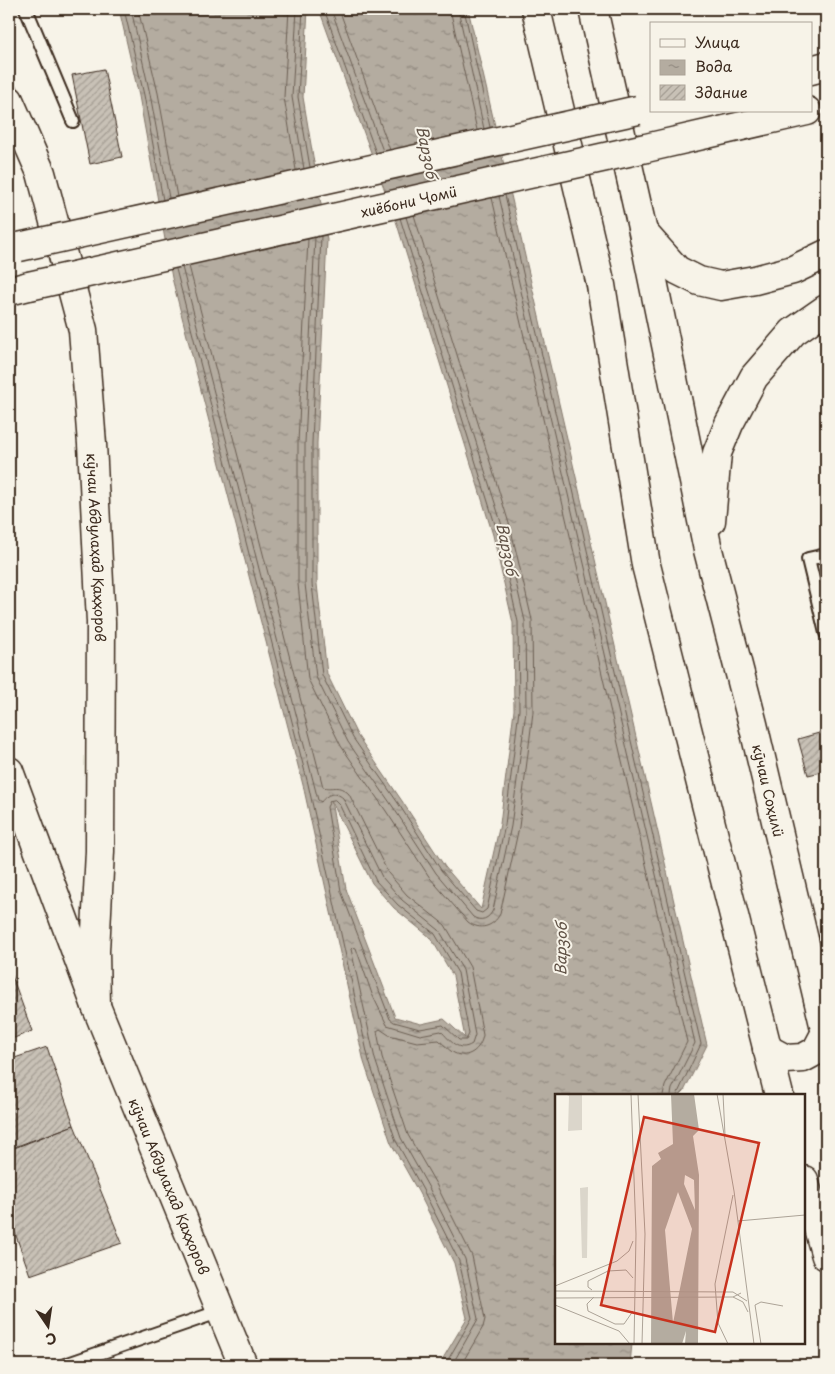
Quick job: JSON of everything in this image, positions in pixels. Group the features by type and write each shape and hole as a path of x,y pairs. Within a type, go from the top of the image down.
{"main road":[{"path":"536,9 601,285 646,565 779,1094"},
{"name":"кӯчаи Соҳилӣ","path":"593,9 643,232 708,550 753,724 826,1032"},
{"path":"600,42 603,9"},
{"path":"812,70 826,66"},
{"name":"кӯчаи Абдулаҳад Қаҳҳоров","path":"9,100 41,173 83,330 92,444 101,622 100,851 95,951 96,1006"},
{"path":"812,110 826,107"},
{"path":"14,248 645,108"},
{"name":"хиёбони Ҷомӣ","path":"19,288 803,112"},
{"path":"643,232 677,270 699,281 721,286 756,280 793,270 826,254"},
{"path":"708,550 717,453 729,424 754,376 793,332 826,309"},
{"name":"кӯчаи Абдулаҳад Қаҳҳоров","path":"9,771 96,1006 243,1365"},
{"path":"767,1049 786,1059 803,1058 816,1051 826,1032"},
{"path":"805,1183 826,1256"}],"lane":[{"path":"26,9 73,121"},
{"path":"826,555 808,559 826,633"},
{"path":"66,1365 221,1311"}],"water":[{"name":"Варзоб","path":"119,9 308,9 303,97 327,240 317,443 317,584 327,674 357,735 445,867 481,909 500,824 514,710 513,623 493,535 397,224 319,9 468,9 707,1045 681,1094 555,1094 555,1344 632,1344 630,1365 439,1365 467,1318 454,1263 419,1193 391,1143 364,1062 303,785 172,278 139,96","holes":["331,800 372,883 394,908 431,938 453,976 465,1038 444,1019 421,1024 395,1017 346,889"]}],"building":[{"path":"104,69 122,157 90,164 72,75"},
{"path":"826,731 826,771 808,775 798,739"},
{"path":"9,968 32,1031 9,1040"},
{"path":"47,1047 74,1125 9,1149 9,1060"},
{"path":"74,1125 122,1243 30,1275 9,1216 9,1150"}]}
